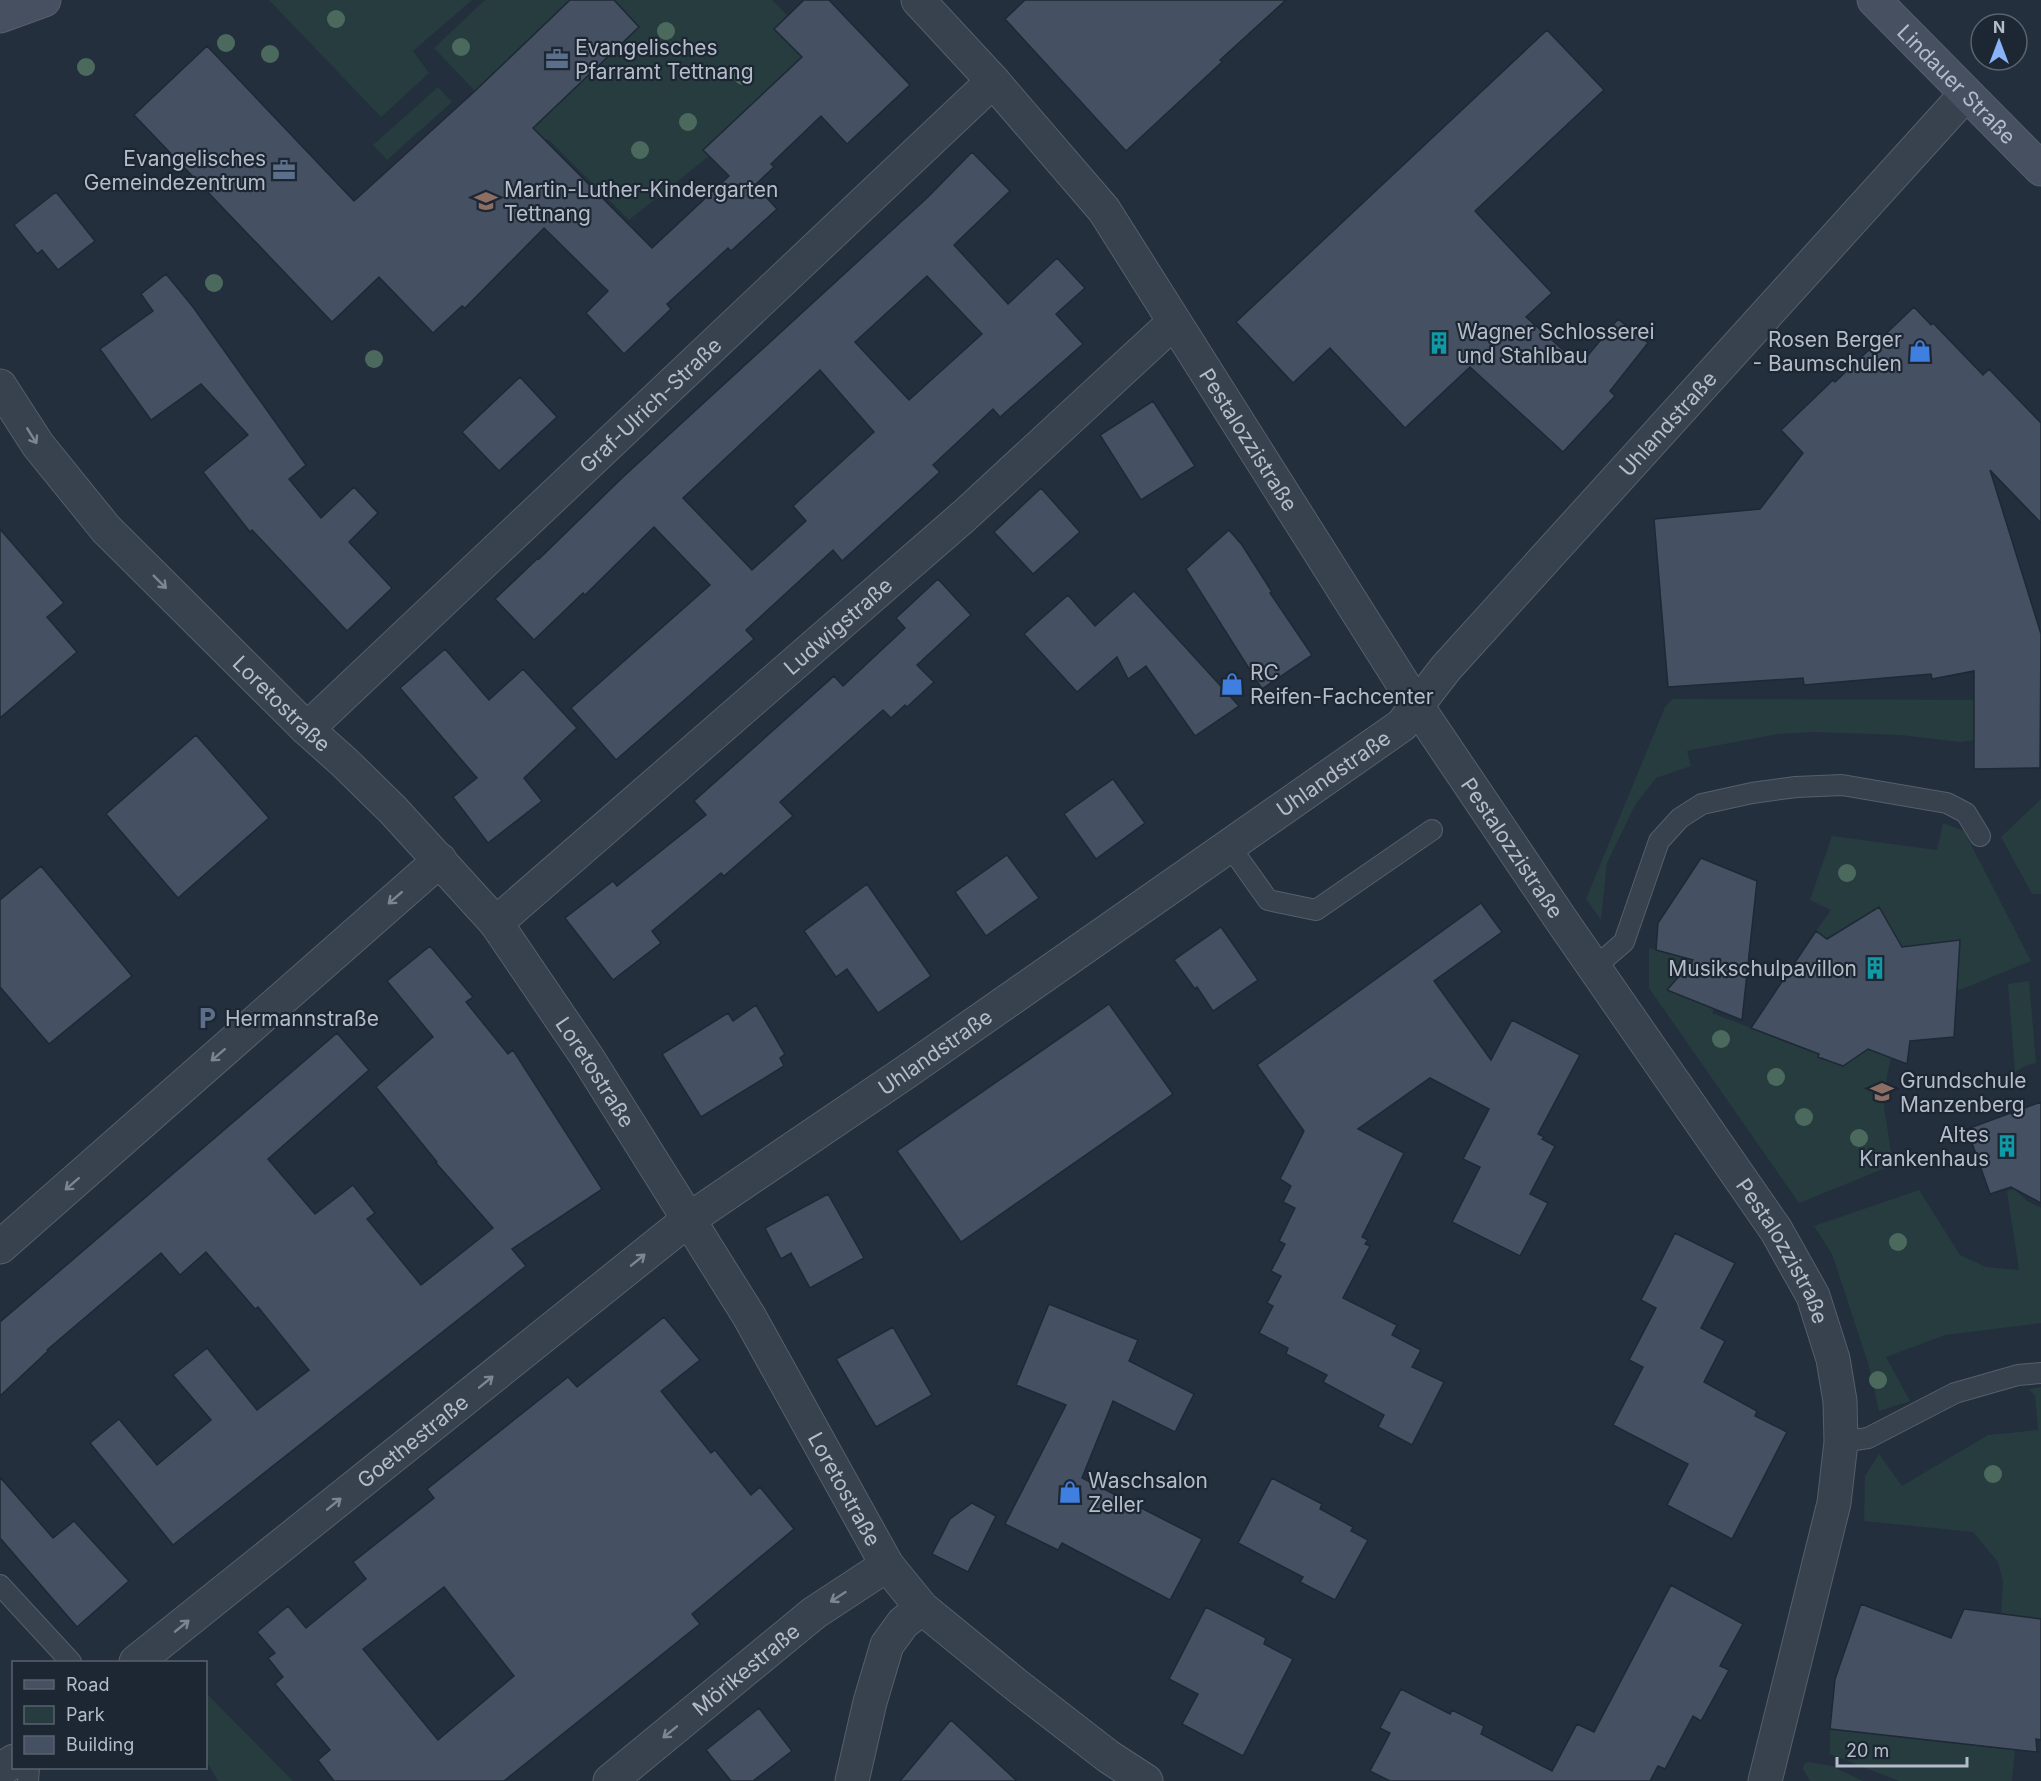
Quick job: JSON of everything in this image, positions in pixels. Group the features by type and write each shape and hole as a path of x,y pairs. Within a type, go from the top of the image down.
{"main road":[{"path":"0,16 44,0"},
{"name":"Lindauer Straße","path":"1874,0 2041,169"}],"street":[{"name":"Pestalozzistraße","path":"918,0 993,81 1104,210 1417,706 1594,968 1776,1230 1813,1296 1833,1359 1840,1401 1841,1442 1834,1503 1765,1781"},
{"name":"Graf-Ulrich-Straße","path":"307,729 993,81"},
{"name":"Uhlandstraße","path":"688,1220 906,1072 1402,725 1446,668 1966,94"},
{"name":"Ludwigstraße","path":"496,923 964,516 1174,322"},
{"name":"Loretostraße","path":"0,386 38,446 106,529 307,729 344,762 440,860 496,923 587,1057 749,1316 887,1565 922,1608 1015,1684 1110,1757 1146,1781"},
{"path":"0,1247 440,860"},
{"name":"Goethestraße","path":"137,1661 688,1220"},
{"name":"Mörikestraße","path":"610,1781 814,1613 887,1565"},
{"path":"852,1781 870,1702 887,1645 903,1623 922,1608"}],"lane":[{"path":"1594,968 1624,942 1659,841 1680,818 1702,804 1752,793 1796,787 1842,785 1947,803 1966,813 1980,836"},
{"path":"1229,845 1268,900 1316,910 1432,830"},
{"path":"1841,1442 1868,1437 1955,1393 2018,1375 2041,1373"},
{"path":"0,1585 69,1661"}],"green space":[{"path":"269,0 472,0 413,51 429,73 381,117"},
{"path":"485,0 570,0 475,91 434,48"},
{"path":"614,0 772,0 788,16 774,29 802,57 703,150 709,156 629,220 549,140 527,133 639,27"},
{"path":"438,87 452,102 387,160 373,145"},
{"path":"1673,699 2041,700 2041,772 2040,722 1974,722 1974,740 1959,742 1901,735 1813,732 1778,734 1687,751 1691,766 1656,778 1635,805 1607,863 1601,920 1586,899 1665,707"},
{"path":"2041,799 2041,894 2032,894 2001,837"},
{"path":"1943,823 1964,831 2031,961 1957,991 1902,947 1827,939 1816,931 1831,910 1810,900 1832,836 1937,850"},
{"path":"1649,948 1693,960 1667,990 1714,1009 1712,1013 1819,1054 1819,1057 1843,1066 1868,1049 1891,1058 1884,1107 1893,1165 1799,1203 1649,988"},
{"path":"2029,981 2036,1063 2015,1072 2008,984"},
{"path":"2014,1189 2027,1201 2041,1208 2041,1323 1945,1335 1886,1357 1910,1401 1879,1411 1868,1363 1832,1254 1814,1226 1919,1190 1960,1255 1986,1267 2019,1270 2007,1191"},
{"path":"2041,1387 2041,1619 2001,1614 2003,1582 1998,1562 1973,1532 1864,1521 1865,1476 1879,1454 1902,1486 1988,1435 2038,1430 2035,1396 2029,1389"},
{"path":"207,1694 293,1781 218,1781 207,1762"},
{"path":"1830,1729 2015,1750 2012,1781 1899,1781 1830,1754"},
{"path":"1808,1762 1832,1766 1863,1781 1810,1781 1803,1769 1804,1764"}],"building":[{"path":"570,0 614,0 639,27 533,128 652,248 729,176 703,150 802,57 774,29 804,0 829,0 910,85 847,144 821,116 771,164 774,167 755,185 777,209 731,251 728,248 667,304 671,309 624,354 586,313 608,291 544,228 465,308 462,306 433,333 379,277 332,322 134,115 207,46 354,201 475,91"},
{"path":"1025,0 1286,0 1126,151 1005,19"},
{"path":"1547,30 1604,90 1475,211 1552,293 1526,317 1580,365 1618,319 1648,343 1610,391 1615,396 1563,452 1470,367 1405,428 1330,348 1293,383 1236,322"},
{"path":"972,152 1010,191 954,245 1008,304 1057,258 1085,288 1056,314 1083,344 1000,417 993,409 933,465 940,472 842,561 833,550 746,630 754,639 616,760 571,708 710,585 654,527 585,595 583,593 534,640 495,599 623,477 928,197","holes":["927,276 982,334 909,400 855,342","820,370 874,432 793,506 806,521 752,570 683,498"]},
{"path":"56,192 95,241 58,270 42,250 37,254 14,225"},
{"path":"166,274 193,307 306,465 289,479 321,518 354,487 378,513 349,542 392,588 347,631 252,530 250,532 203,472 248,435 201,384 151,420 100,349 153,311 141,294"},
{"path":"1914,307 1931,325 1933,323 1983,375 1989,369 2041,423 2041,523 1990,470 2041,634 2040,768 1974,769 1974,671 1932,679 1931,674 1804,685 1803,678 1668,687 1654,519 1760,509 1803,453 1781,430"},
{"path":"520,377 557,417 499,471 462,432"},
{"path":"1153,401 1195,466 1141,500 1100,435"},
{"path":"1041,488 1080,532 1033,574 994,532"},
{"path":"0,529 64,603 47,617 77,652 0,718"},
{"path":"1229,530 1242,545 1272,592 1270,593 1312,655 1262,689 1186,569"},
{"path":"938,579 971,615 917,665 934,682 907,707 905,705 891,718 883,710 780,802 793,816 724,876 721,873 652,931 661,943 613,980 565,918 613,881 617,886 706,815 694,801 834,676 843,686 905,628 896,618"},
{"path":"1134,591 1239,706 1195,736 1146,666 1128,679 1117,657 1077,692 1024,634 1068,595 1095,626"},
{"path":"445,649 489,700 523,669 577,728 524,778 542,801 488,843 453,797 477,778 400,688"},
{"path":"196,735 269,818 178,898 106,814"},
{"path":"1113,779 1145,823 1096,859 1064,814"},
{"path":"1007,855 1039,898 986,936 955,892"},
{"path":"1701,858 1757,881 1742,1020 1667,990 1693,960 1656,950 1658,923"},
{"path":"41,866 132,976 49,1044 0,987 0,900"},
{"path":"867,884 931,976 878,1013 847,969 836,977 804,931"},
{"path":"1481,903 1502,932 1434,981 1491,1060 1512,1020 1580,1055 1538,1134 1555,1146 1530,1194 1548,1203 1520,1256 1452,1222 1480,1167 1463,1159 1489,1109 1430,1078 1358,1129 1404,1153 1362,1237 1368,1240 1365,1244 1370,1246 1343,1298 1397,1325 1392,1335 1421,1350 1412,1367 1444,1382 1412,1445 1378,1427 1384,1415 1323,1382 1327,1375 1286,1354 1288,1348 1259,1333 1273,1306 1267,1303 1281,1276 1271,1271 1285,1244 1279,1241 1295,1208 1283,1202 1291,1186 1280,1179 1304,1131 1257,1065"},
{"name":"Musikschulpavillon","path":"1879,907 1902,947 1960,940 1954,1037 1910,1041 1907,1064 1868,1049 1843,1066 1818,1057 1819,1054 1751,1028 1816,931 1827,939"},
{"path":"1221,927 1258,980 1213,1011 1197,987 1195,989 1174,960"},
{"path":"430,946 473,997 466,1002 508,1054 513,1050 602,1189 512,1249 526,1266 173,1545 90,1443 119,1419 157,1465 211,1420 173,1375 207,1348 257,1410 309,1370 258,1307 255,1309 206,1252 180,1275 161,1253 47,1350 0,1396 0,1322 337,1033 369,1070 268,1159 315,1214 353,1185 375,1213 367,1219 421,1285 493,1228 436,1163 376,1087 433,1037 387,981"},
{"path":"1109,1004 1173,1094 961,1242 897,1151"},
{"path":"756,1005 785,1054 780,1058 784,1066 701,1117 662,1054 728,1013 733,1021"},
{"name":"Altes Krankenhaus","path":"2041,1102 2041,1203 2011,1187 1990,1194 1967,1129"},
{"path":"828,1194 864,1258 810,1288 791,1253 781,1259 765,1228"},
{"path":"1675,1233 1735,1263 1701,1328 1725,1341 1704,1382 1757,1411 1755,1416 1787,1432 1732,1539 1667,1505 1688,1464 1613,1425 1643,1367 1629,1360 1656,1308 1641,1300"},
{"path":"1049,1304 1138,1340 1129,1361 1194,1394 1175,1432 1113,1401 1082,1478 1202,1539 1170,1600 1062,1543 1058,1550 1005,1524 1066,1405 1016,1385"},
{"path":"664,1317 700,1360 661,1391 711,1453 715,1450 751,1495 760,1487 794,1529 692,1614 700,1624 504,1781 334,1781 318,1760 330,1750 275,1684 283,1677 268,1658 275,1653 257,1632 288,1606 306,1628 366,1579 353,1562 434,1498 427,1489 568,1377 577,1387","holes":["444,1587 514,1676 438,1740 363,1649"]},
{"path":"893,1327 932,1395 876,1427 836,1359"},
{"path":"0,1477 53,1538 74,1521 129,1581 77,1627 0,1538"},
{"path":"1272,1478 1322,1504 1320,1509 1353,1527 1351,1531 1368,1540 1335,1600 1300,1582 1303,1577 1238,1543"},
{"path":"972,1503 996,1516 968,1572 932,1554 950,1519"},
{"path":"1671,1585 1743,1624 1720,1666 1729,1670 1701,1721 1693,1716 1665,1769 1658,1766 1650,1781 1390,1781 1370,1771 1390,1733 1380,1728 1401,1689 1450,1714 1452,1710 1484,1726 1481,1734 1552,1771 1577,1724 1594,1732"},
{"path":"1861,1604 1951,1638 1964,1609 2041,1619 2041,1740 2036,1739 2037,1752 1830,1729 1835,1679"},
{"path":"1206,1607 1266,1638 1264,1644 1293,1659 1243,1756 1182,1724 1198,1694 1169,1679"},
{"path":"759,1708 792,1751 753,1781 731,1781 706,1750"},
{"path":"951,1720 1017,1781 900,1781"}],"place":[{"name":"Evangelisches Pfarramt Tettnang","path":"557,59"},
{"name":"Evangelisches Gemeindezentrum","path":"284,170"},
{"name":"Martin-Luther-Kindergarten Tettnang","path":"486,201"},
{"name":"Wagner Schlosserei und Stahlbau","path":"1439,343"},
{"name":"Rosen Berger - Baumschulen","path":"1920,351"},
{"name":"RC Reifen-Fachcenter","path":"1232,684"},
{"name":"Musikschulpavillon","path":"1875,968"},
{"name":"Hermannstraße","path":"207,1018"},
{"name":"Grundschule Manzenberg","path":"1882,1092"},
{"name":"Altes Krankenhaus","path":"2007,1146"},
{"name":"Waschsalon Zeller","path":"1070,1492"}]}
